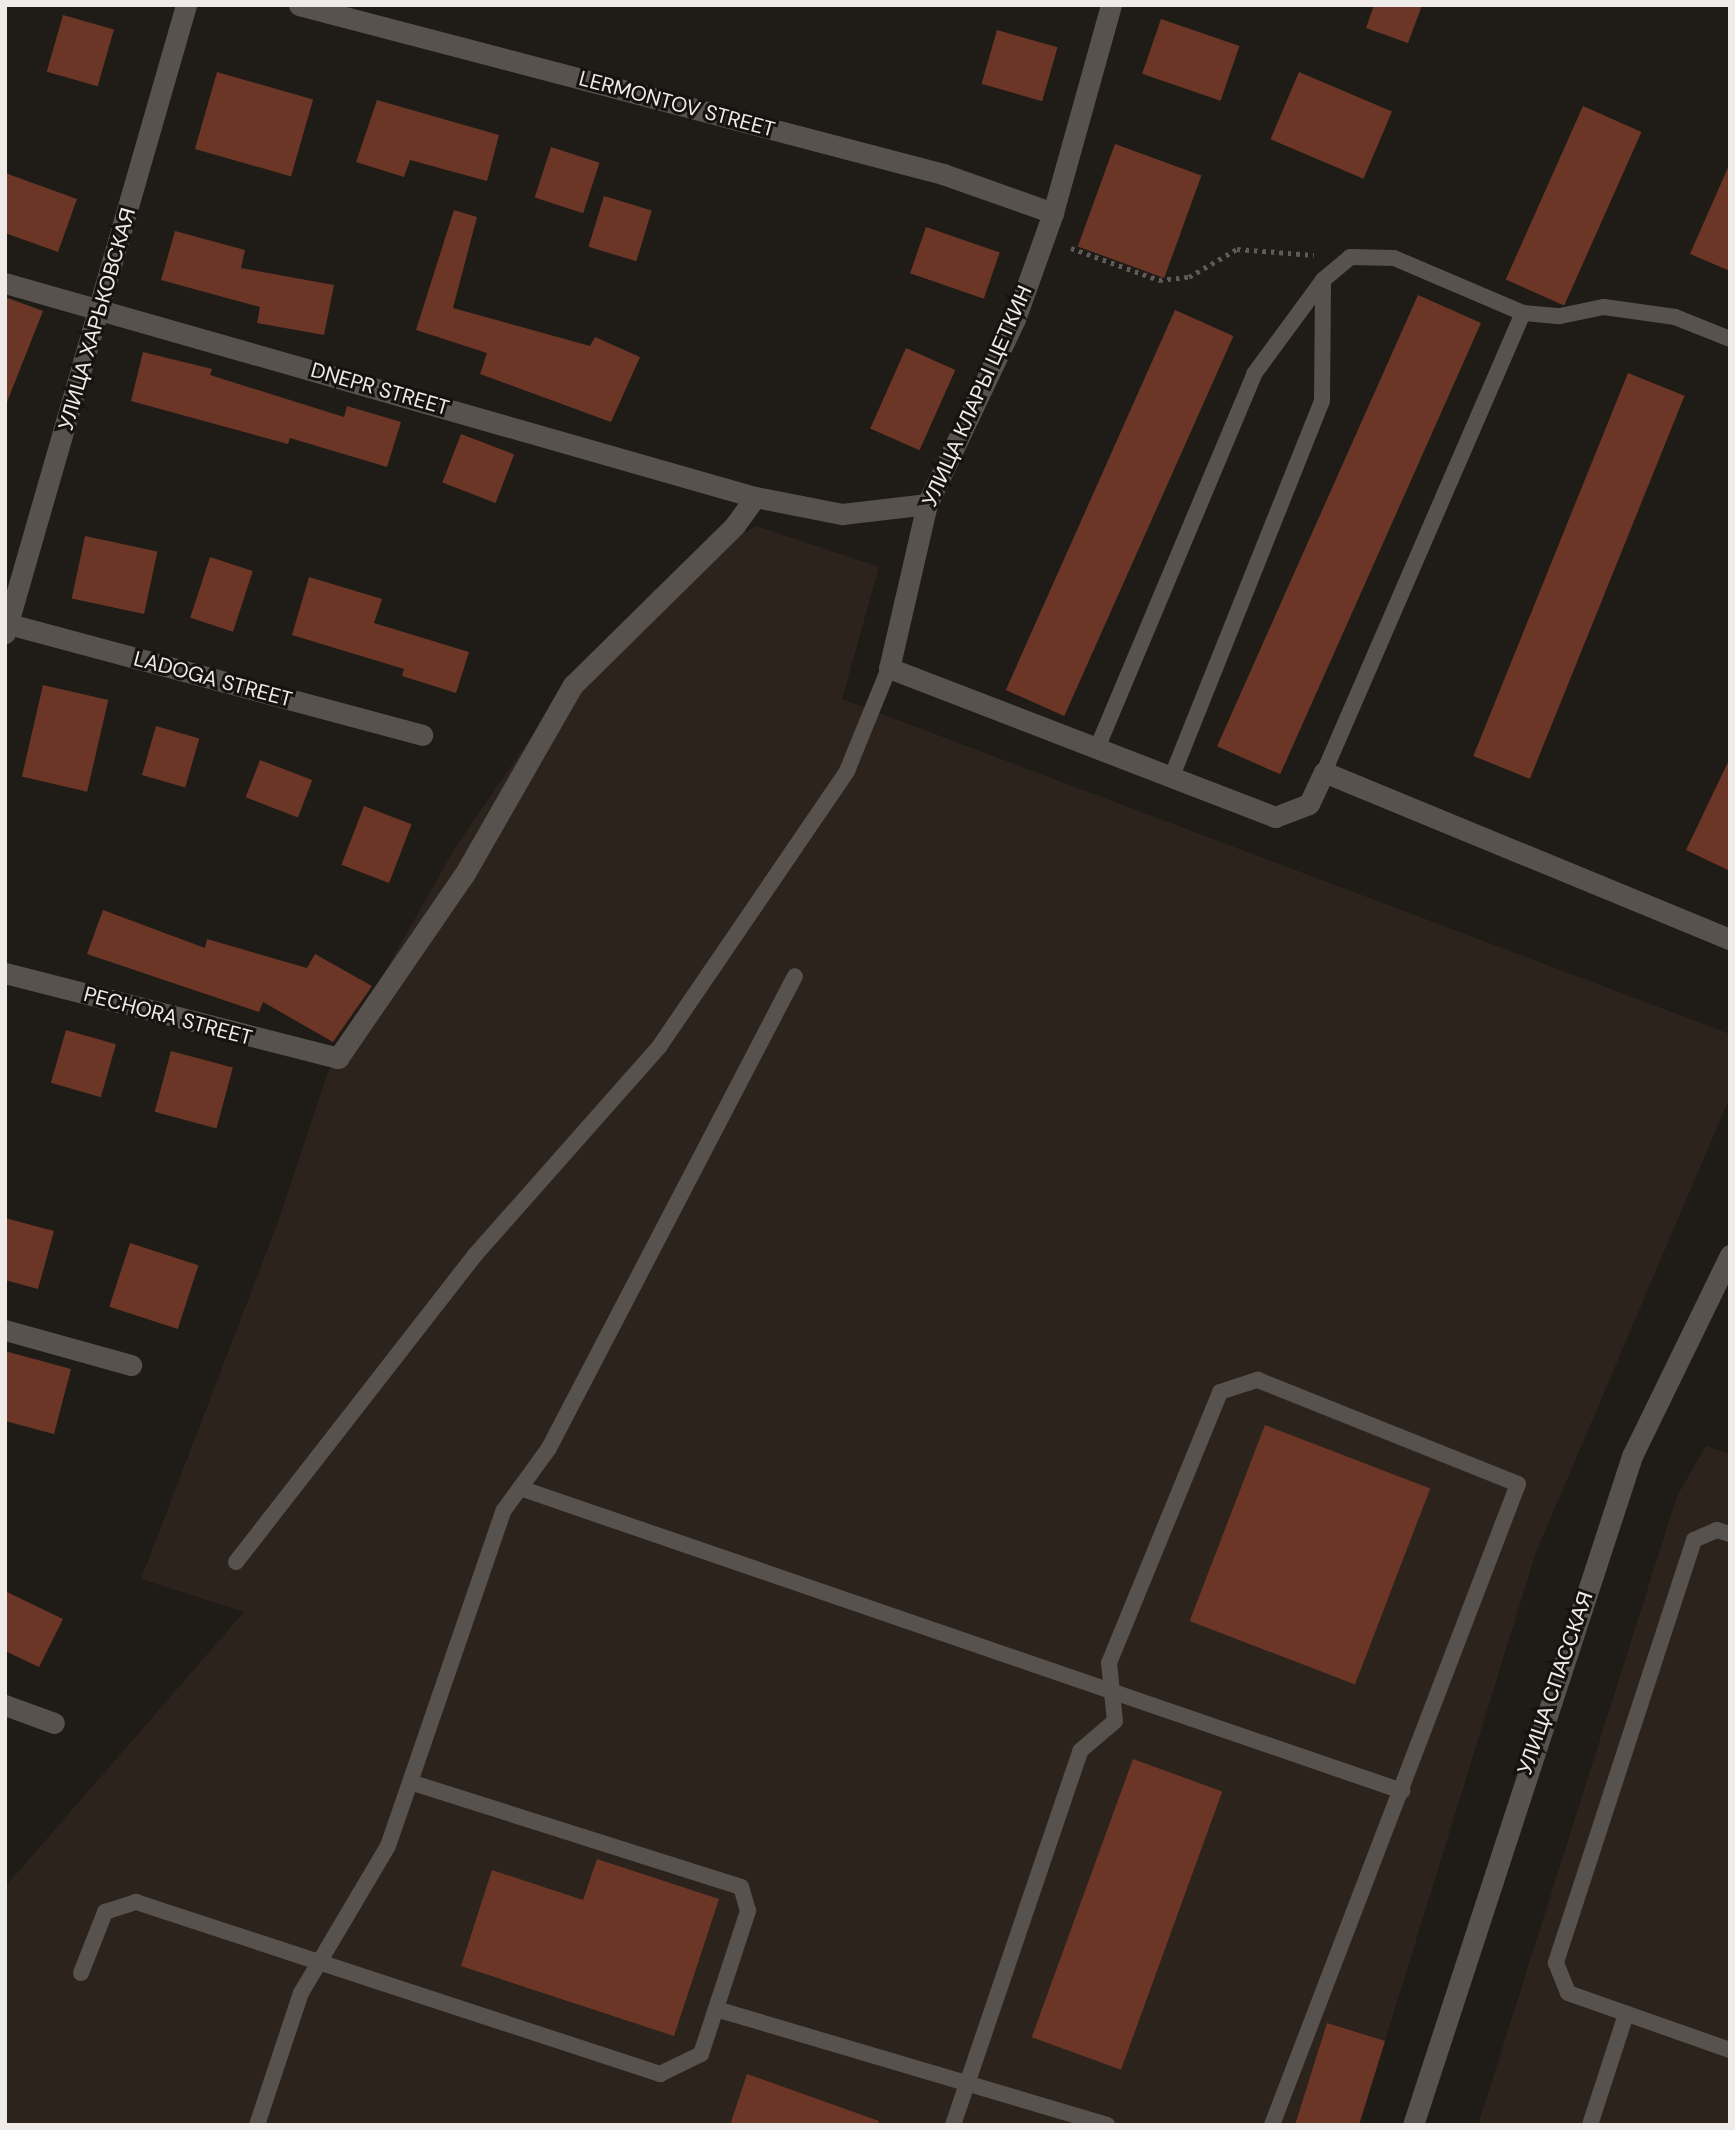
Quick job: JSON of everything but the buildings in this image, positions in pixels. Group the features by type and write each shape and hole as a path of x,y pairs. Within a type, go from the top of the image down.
{"street":[{"name":"УЛИЦА ХАРЬКОВСКАЯ","path":"6,627 186,5"},
{"name":"LERMONTOV STREET","path":"299,5 943,174 1053,213"},
{"name":"УЛИЦА КЛАРЫ ЦЕТКИН","path":"889,668 927,504 1016,319 1053,213 1111,5"},
{"name":"DNEPR STREET","path":"5,283 755,497 842,514 927,504"},
{"name":"PECHORA STREET","path":"5,974 331,1058 345,1054 464,875 573,685 735,525 755,497"},
{"name":"LADOGA STREET","path":"6,627 422,735"},
{"path":"889,668 1275,817 1309,804 1324,772 1730,939"},
{"name":"УЛИЦА СПАССКАЯ","path":"1413,2125 1632,1455 1730,1255"},
{"path":"5,1330 131,1365"},
{"path":"5,1705 54,1723"}],"lane":[{"path":"1098,747 1254,374 1323,280 1350,257 1394,258 1523,313 1560,316 1604,307 1675,317 1730,339"},
{"path":"1172,776 1322,401 1323,280"},
{"path":"1324,772 1523,313"},
{"path":"236,1562 475,1255 659,1047 847,771 889,668"},
{"path":"257,2125 301,1993 388,1846 503,1510 549,1448 794,976"},
{"path":"953,2125 1080,1751 1115,1721 1109,1663 1220,1392 1258,1380 1518,1483 1272,2125"},
{"path":"520,1488 1402,1791"},
{"path":"1730,1534 1717,1530 1695,1540 1556,1963 1568,1993 1730,2050"},
{"path":"81,1973 106,1912 136,1902 320,1960 660,2074 701,2054 748,1911 741,1886 410,1782"},
{"path":"716,2009 1107,2125"},
{"path":"1590,2125 1626,2014"}],"path":[{"path":"1044,238 1160,280 1189,277 1237,248 1350,257"}],"shaded area":[{"path":"756,526 879,567 842,699 1730,1034 1730,1097 1536,1552 1359,2125 5,2125 5,1887 244,1612 141,1579 278,1222 328,1072 455,848 573,676 653,591"},
{"path":"1706,1446 1730,1454 1730,2125 1478,2125 1677,1496"}]}
